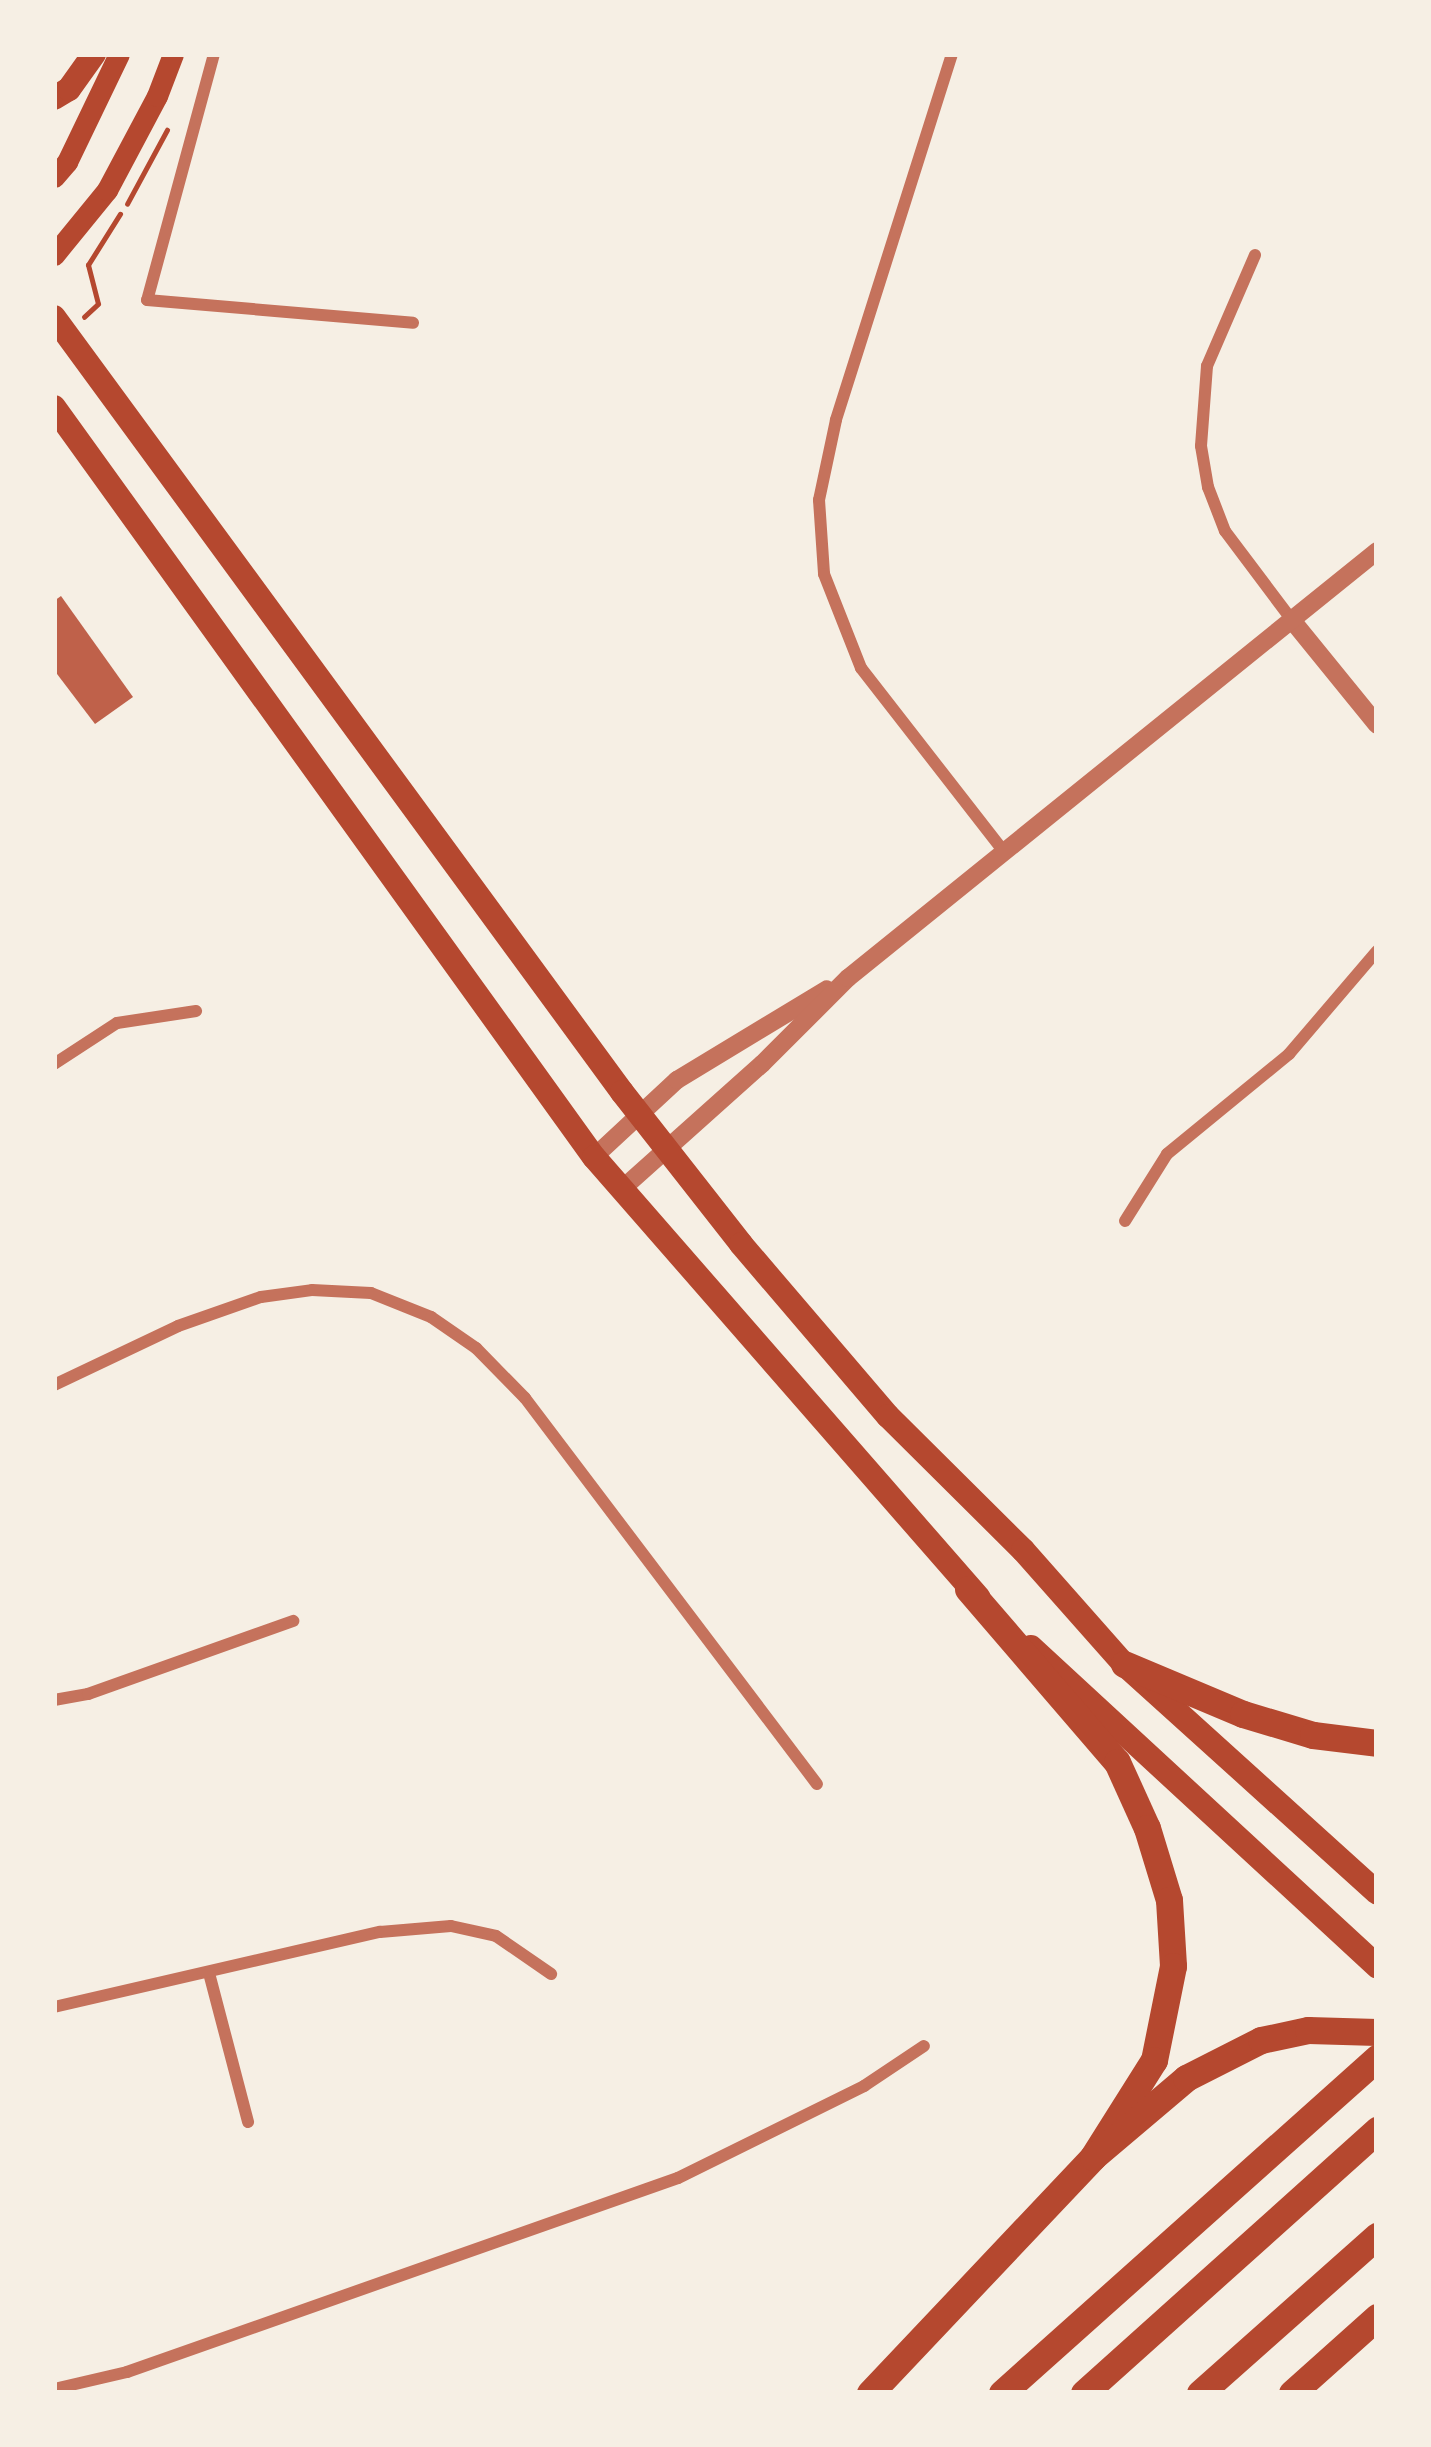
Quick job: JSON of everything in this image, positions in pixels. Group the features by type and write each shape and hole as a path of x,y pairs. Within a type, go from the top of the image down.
{"highway":[{"path":"968,1588 1117,1762 1147,1828 1169,1900 1173,1966 1154,2060 1093,2157"},
{"path":"1124,1664 1243,1714 1313,1735 1377,1743"},
{"path":"870,2393 1093,2157 1186,2078 1261,2039 1347,2028 1377,2032"},
{"path":"1002,2393 1377,2058"},
{"path":"1084,2393 1377,2130"},
{"path":"1200,2393 1377,2236"},
{"path":"1292,2393 1377,2318"}],"main road":[{"path":"54,98 69,89 94,54"},
{"path":"54,177 67,162 119,54"},
{"path":"54,256 107,190 157,97 173,54"},
{"path":"60,325 638,1114 741,1244 888,1416 1023,1550 1124,1664 1377,1893"},
{"path":"54,407 593,1157 968,1588 1377,1966"}],"street":[{"path":"214,54 147,300 413,323"},
{"path":"952,54 836,420 819,500 824,574 861,668 1002,849"},
{"path":"1256,255 1207,366 1201,446 1208,487 1226,531 1377,725"},
{"path":"622,1189 848,978 1002,849 1377,551"},
{"path":"1125,1221 1167,1154 1289,1054 1377,951"},
{"path":"593,1157 677,1080 848,978"},
{"path":"54,1064 117,1023 196,1011"},
{"path":"54,1385 178,1326 261,1297 312,1290 371,1293 430,1317 476,1348 525,1398 817,1784"},
{"path":"54,1700 88,1694 293,1621"},
{"path":"54,2007 380,1932 451,1926 496,1936 551,1974"},
{"path":"209,1973 248,2122"},
{"path":"54,2390 127,2372 678,2178 864,2086 924,2046"}],"path":[{"path":"60,325 98,304 88,265 137,190 171,121"}],"building":[{"path":"61,596 133,697 95,724 54,670 54,601"}]}
